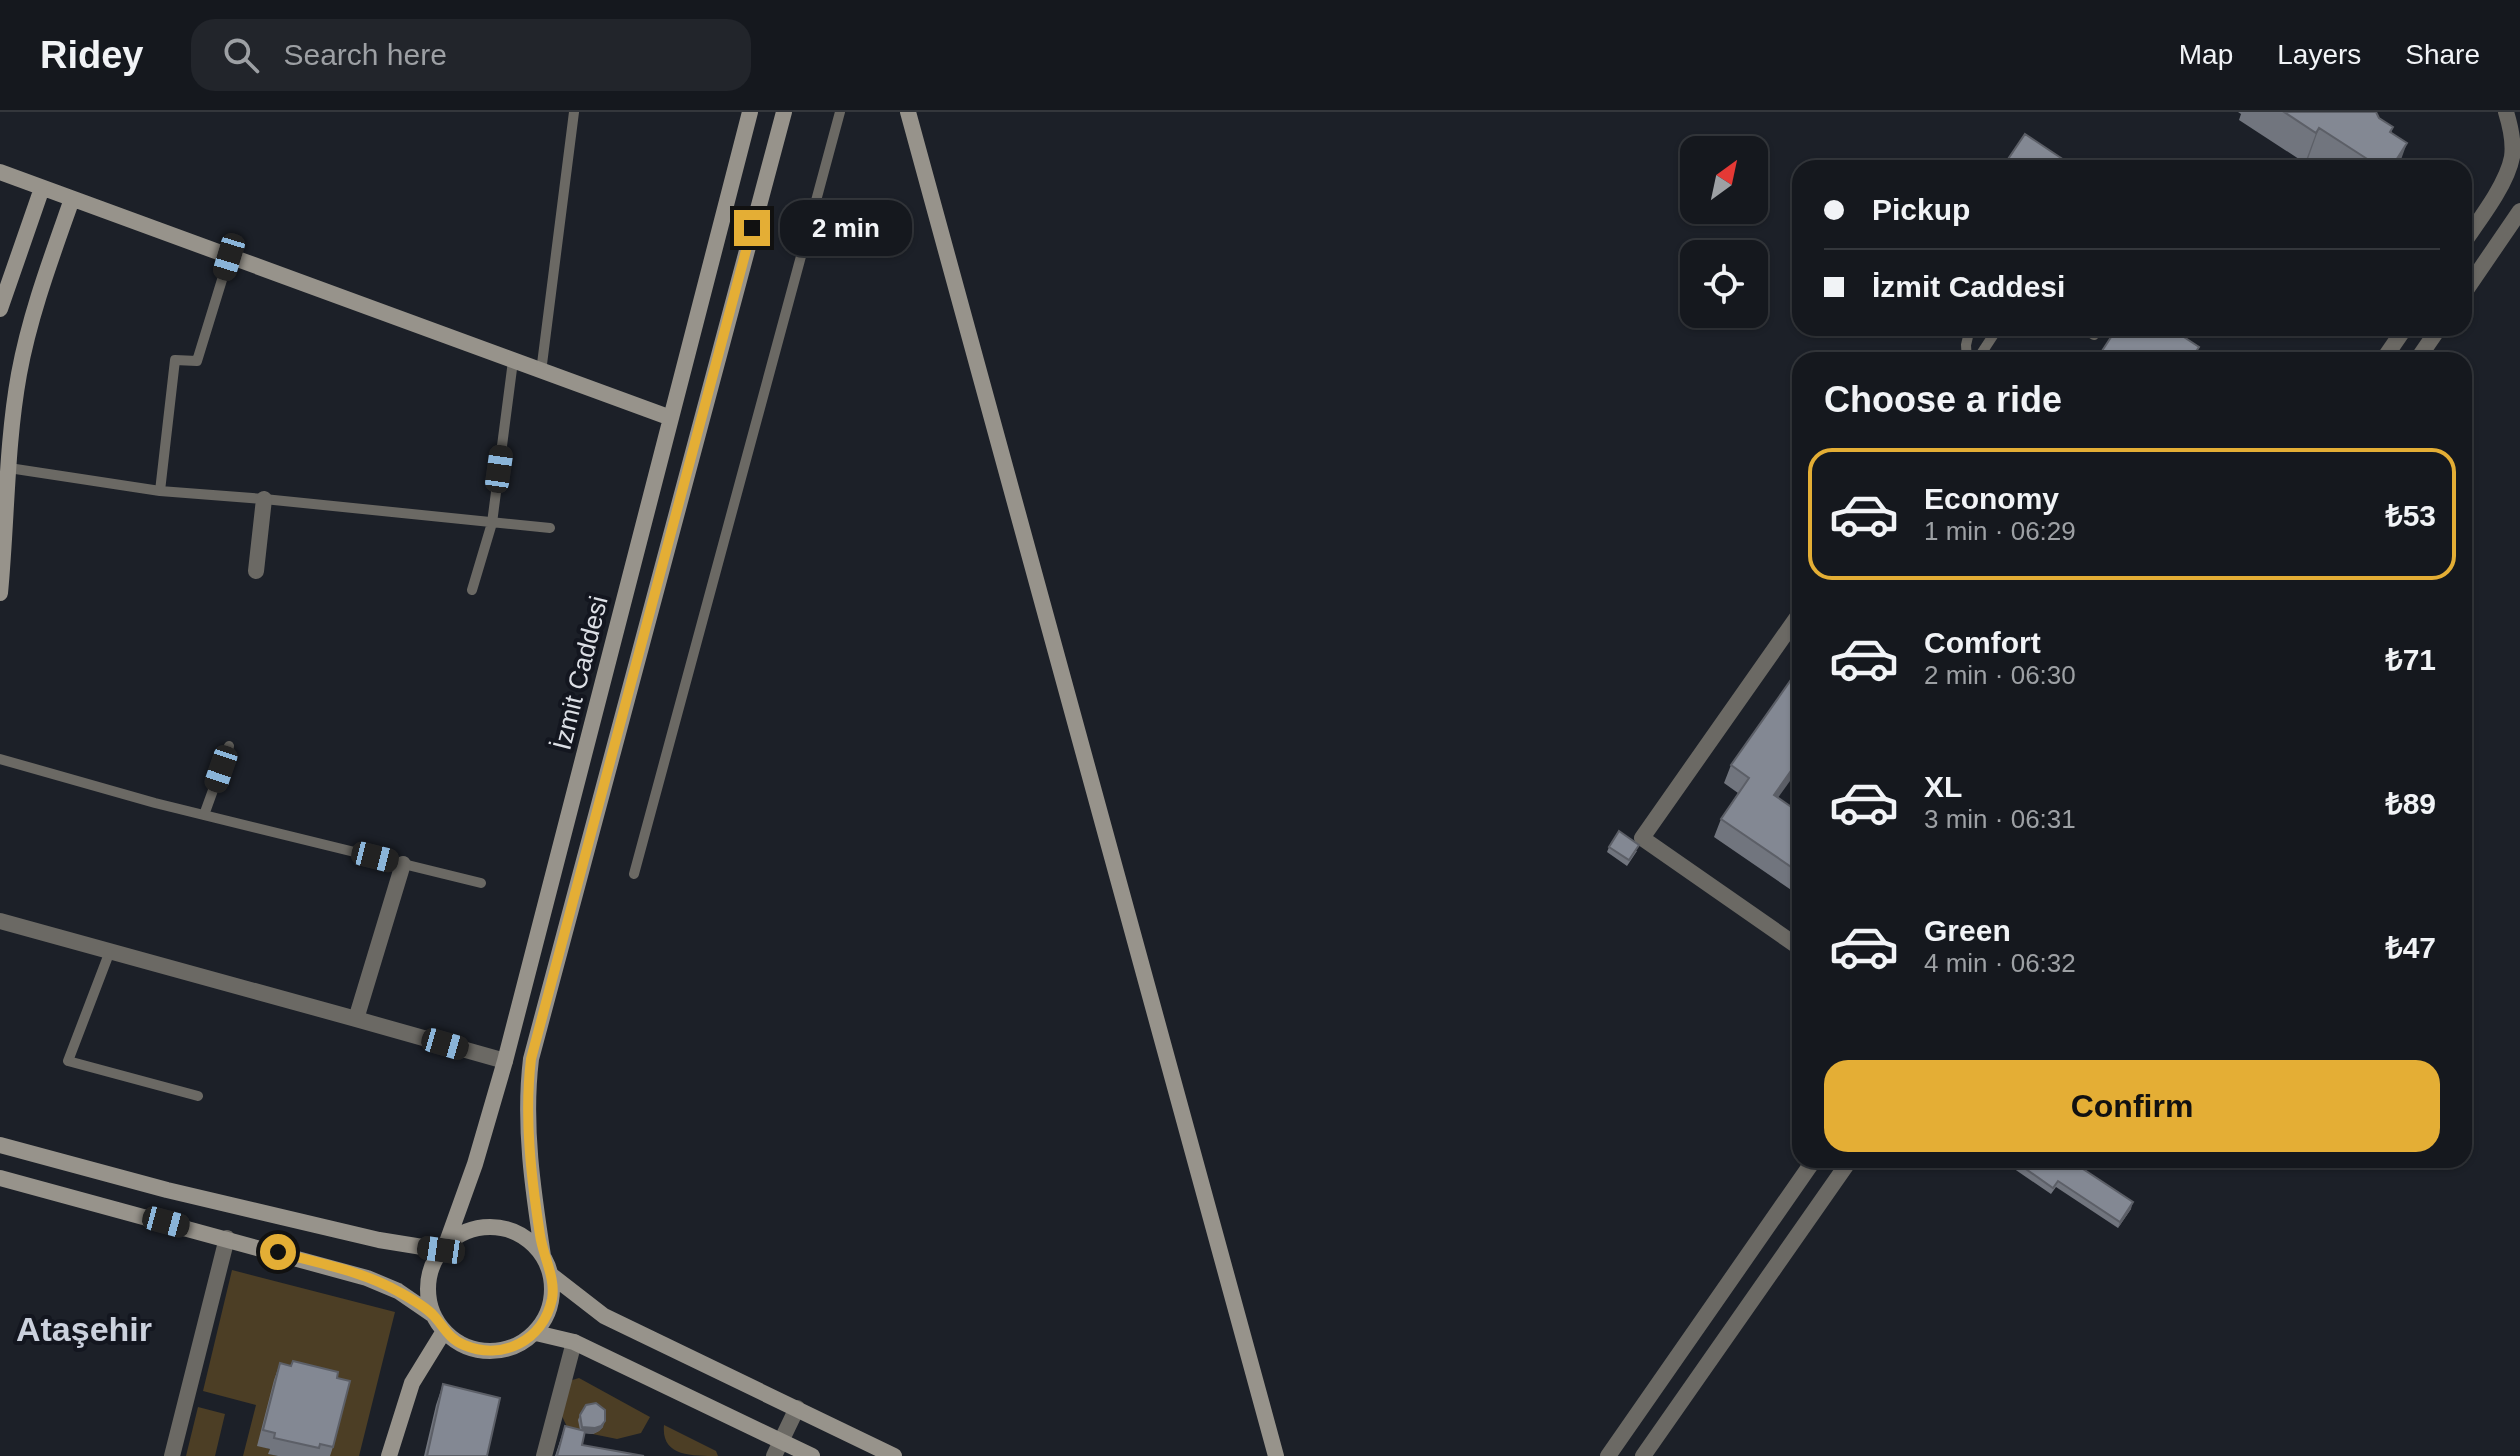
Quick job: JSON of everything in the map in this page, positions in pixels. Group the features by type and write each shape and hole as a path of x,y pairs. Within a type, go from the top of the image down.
{"street":[{"name":"İzmit Caddesi","path":"750,112 505,1061 467,1190 429,1278 428,1297 433,1315 444,1331 460,1344 479,1351 500,1351 519,1345 536,1333 547,1316 553,1296 551,1275 543,1256 533,1185 528,1097 531,1059 784,112"},
{"path":"906,112 1276,1456"},
{"path":"2472,229 2503,180 2512,157 2506,112"},
{"path":"0,172 671,418"},
{"path":"0,309 42,188"},
{"path":"0,593 18,378 40,289 72,199"},
{"path":"2472,282 2520,211"},
{"path":"256,571 264,499"},
{"path":"1792,624 1642,838 1792,942"},
{"path":"356,1019 403,864"},
{"path":"0,921 505,1061"},
{"path":"0,1145 167,1190 379,1240 444,1246 479,1228 497,1228 523,1237 543,1256"},
{"path":"1608,1456 1808,1168"},
{"path":"1643,1456 1844,1168"},
{"path":"0,1178 367,1278 398,1291 433,1315"},
{"path":"172,1456 227,1238"},
{"path":"551,1275 604,1316 894,1456"},
{"path":"389,1456 412,1383 444,1331"},
{"path":"536,1333 574,1342 778,1448 812,1456"},
{"path":"544,1456 574,1342"},
{"path":"778,1448 797,1408"}],"lane":[{"path":"541,372 574,112"},
{"path":"634,874 840,112"},
{"path":"160,491 175,360 197,361 229,257"},
{"path":"472,590 492,523 513,361"},
{"path":"9,468 160,491 550,528"},
{"path":"204,815 229,746"},
{"path":"0,759 204,815 481,883"},
{"path":"110,951 68,1061 198,1096"}],"shaded area":[{"path":"232,1270 395,1312 359,1456 329,1456 263,1425 258,1445 270,1449 269,1454 278,1456 243,1456 256,1405 203,1391"},
{"path":"579,1378 650,1417 641,1433 617,1439 568,1429 561,1414 569,1381"},
{"path":"198,1407 225,1414 215,1456 186,1456"},
{"path":"664,1425 716,1451 718,1456 697,1456 672,1448 664,1435"}],"building":[{"path":"2284,112 2376,112 2379,118 2393,127 2390,132 2407,143 2396,160 2369,160 2319,128 2316,133"},
{"path":"2025,134 2064,160 2007,160"},
{"path":"2112,336 2182,336 2199,347 2196,352 2102,351"},
{"path":"1792,678 1792,769 1774,795 1792,807 1792,868 1721,819 1749,778 1731,765"},
{"path":"1619,831 1639,845 1629,860 1609,847"},
{"path":"2024,1168 2082,1168 2133,1202 2120,1222 2058,1181 2053,1188"},
{"path":"293,1361 338,1372 337,1378 350,1381 333,1447 320,1444 319,1448 274,1438 275,1433 263,1430 280,1363 291,1366"},
{"path":"443,1384 500,1398 487,1456 427,1456"},
{"path":"596,1403 605,1410 605,1421 595,1428 582,1427 580,1415 586,1405"},
{"path":"565,1426 585,1431 582,1445 644,1456 557,1456"}],"district":[{"name":"Ataşehir","path":"84,1329"}],"route":[{"path":"278,1252 367,1278 398,1291 433,1315 444,1331 460,1344 479,1351 500,1351 519,1345 536,1333 547,1316 553,1296 551,1275 543,1256 533,1185 528,1097 531,1059 752,228"}]}
